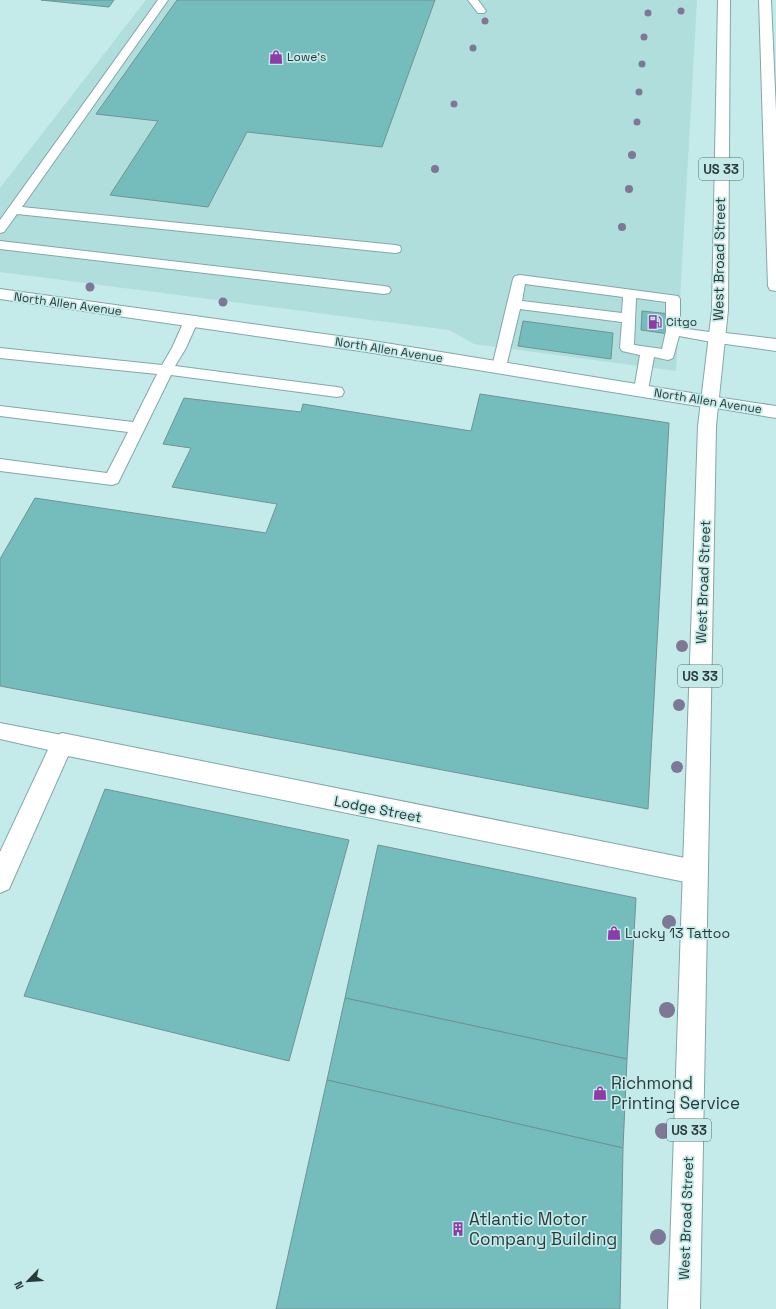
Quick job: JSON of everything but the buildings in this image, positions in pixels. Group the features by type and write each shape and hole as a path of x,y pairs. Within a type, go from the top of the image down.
{"main road":[{"name":"West Broad Street","path":"684,1309 707,426 720,310 724,0"},
{"path":"765,0 776,286"},
{"name":"North Allen Avenue","path":"0,294 367,346 776,412"},
{"path":"717,338 776,344"},
{"path":"0,880 62,744"},
{"name":"Lodge Street","path":"62,744 362,806 695,872"}],"lane":[{"path":"0,230 163,0"},
{"path":"473,0 481,11"},
{"path":"14,210 395,249"},
{"path":"0,245 384,290"},
{"path":"499,368 520,279 630,293 673,299 673,330 668,355 627,348 630,293"},
{"path":"514,304 629,318"},
{"path":"0,466 112,479 166,370 179,348 191,321"},
{"path":"673,330 717,338"},
{"path":"641,390 648,352"},
{"path":"0,353 166,370 337,392"},
{"path":"0,410 138,428"},
{"path":"0,731 62,744"}],"shaded area":[{"path":"146,0 697,0 676,371 474,344 449,330 0,272 0,188"}],"place":[{"name":"Lowe's","path":"276,57"},
{"name":"Citgo","path":"655,322"},
{"name":"Lucky 13 Tattoo","path":"614,933"},
{"name":"Richmond Printing Service","path":"600,1093"},
{"name":"Atlantic Motor Company Building","path":"458,1229"}]}
